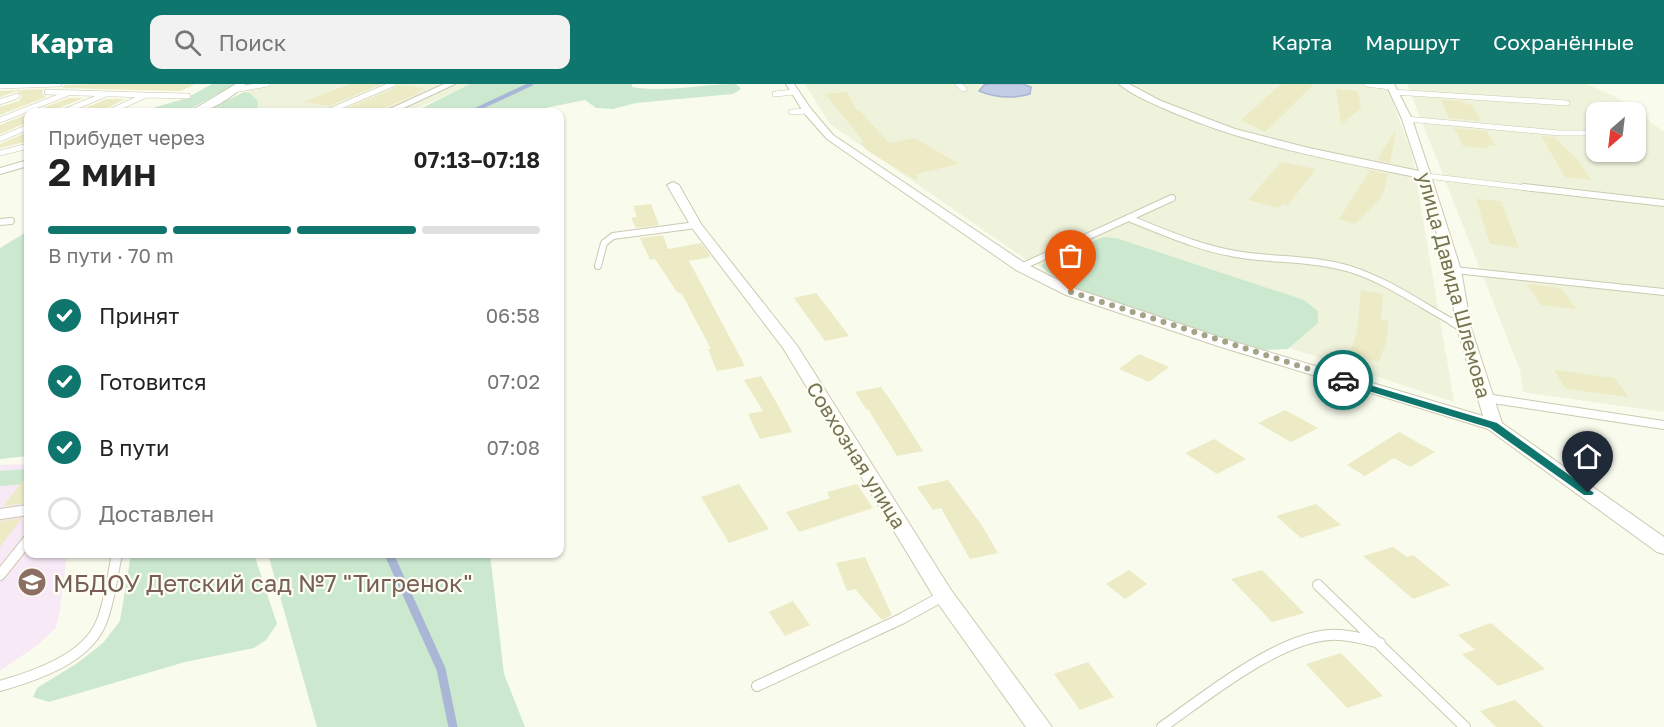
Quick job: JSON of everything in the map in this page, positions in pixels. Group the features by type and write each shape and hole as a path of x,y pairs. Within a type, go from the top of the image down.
{"street":[{"path":"397,108 451,84"},
{"path":"1123,84 1157,104 1183,115 1255,139 1426,176"},
{"path":"201,108 238,87"},
{"path":"792,88 807,111 830,137 1021,267 1071,292 1127,312 1494,425"},
{"name":"улица Давида Шлемова","path":"1391,88 1407,119 1426,176 1454,270 1464,328 1494,425 1664,547"},
{"path":"0,171 24,164"},
{"name":"Совхозная улица","path":"673,185 696,225 790,348 944,596 1040,727"}],"lane":[{"path":"0,86 59,84"},
{"path":"238,87 267,84"},
{"path":"336,108 393,84"},
{"path":"958,84 964,89"},
{"path":"1367,84 1568,103"},
{"path":"775,94 792,88"},
{"path":"47,92 188,96"},
{"path":"31,108 69,93"},
{"path":"73,108 108,94"},
{"path":"118,108 146,95"},
{"path":"0,102 17,96"},
{"path":"0,120 24,111"},
{"path":"790,112 807,111"},
{"path":"1407,119 1559,133 1586,133"},
{"path":"0,139 24,129"},
{"path":"0,153 24,147"},
{"path":"1426,176 1664,203"},
{"path":"1021,267 1131,219 1172,198"},
{"path":"1131,219 1216,251 1312,261 1347,268 1375,278 1407,294 1464,328"},
{"path":"0,222 11,221"},
{"path":"598,266 604,243 613,236 696,225"},
{"path":"1454,270 1664,292"},
{"path":"1485,398 1664,424"},
{"path":"0,514 24,511"},
{"path":"0,575 24,545"},
{"path":"0,686 25,678 66,658 79,649 100,627 116,558"},
{"path":"1318,585 1465,727"},
{"path":"758,686 901,619 944,596"},
{"path":"1162,727 1255,665 1294,646 1323,636 1350,636 1380,643"}],"shaded area":[{"path":"212,84 235,84 192,108 153,108 187,98"},
{"path":"253,84 472,84 417,108 244,108 238,105"},
{"path":"470,84 632,84 632,87 645,89 671,89 736,84 741,89 733,94 636,103 613,109 596,108 585,100 545,108 422,108"},
{"path":"805,84 1386,84 1412,154 1454,402 1031,263 830,124"},
{"path":"1407,84 1587,84 1623,102 1586,102 1586,162 1646,162 1646,119 1664,132 1664,412 1523,392 1520,370"},
{"path":"244,92 250,93 258,101 257,108 212,108"},
{"path":"24,233 24,456 0,459 0,248"},
{"path":"1103,237 1116,238 1304,300 1318,311 1318,323 1288,349 1263,350 1110,301 1055,277 1041,266 1045,262"},
{"name":"МБДОУ Детский сад №7 \"Тигренок\"","path":"24,464 24,558 66,558 56,628 36,646 0,671 0,465"},
{"path":"24,469 24,484 0,486 0,471"},
{"path":"130,558 255,558 277,624 266,640 254,648 185,662 49,702 33,697 37,688 79,662 103,643 120,621"},
{"path":"269,558 490,558 504,674 525,727 317,727"}],"water":[{"path":"1023,84 1031,87 1030,94 1004,97 979,91 984,85"}],"building":[{"path":"195,84 181,91 62,88 64,85"},
{"path":"350,84 381,84 329,106 303,102"},
{"path":"1281,84 1314,84 1265,132 1241,120"},
{"path":"398,85 425,88 416,92 420,92 417,94 384,108 348,108"},
{"path":"43,89 42,94 46,97 0,115 0,107 19,101 22,96 17,91 0,97 0,91"},
{"path":"1336,89 1358,91 1361,108 1341,125"},
{"path":"847,92 857,111 860,111 889,143 915,138 959,164 916,174 918,177 916,180 874,155 864,148 866,148 860,143 864,142 825,94"},
{"path":"69,98 84,98 60,108 43,108"},
{"path":"107,99 125,99 107,108 85,108"},
{"path":"1441,100 1463,101 1465,104 1472,105 1481,121 1449,118"},
{"path":"24,116 24,124 0,134 0,125"},
{"path":"1454,128 1486,131 1495,146 1487,145 1489,149 1463,146"},
{"path":"1396,132 1390,163 1377,160"},
{"path":"24,134 24,142 0,148 0,144"},
{"path":"1541,136 1554,137 1578,160 1591,180 1565,177"},
{"path":"1281,162 1316,169 1288,205 1283,204 1278,208 1248,200"},
{"path":"1370,170 1388,174 1384,192 1379,200 1355,224 1339,219"},
{"path":"1476,199 1501,201 1519,248 1490,244"},
{"path":"651,204 659,225 636,228 631,218 637,217 633,206"},
{"path":"663,235 668,249 701,243 710,255 710,257 689,261 745,366 717,371 708,349 711,349 682,294 677,292 655,259 650,260 640,238"},
{"path":"1527,284 1561,288 1576,309 1541,305"},
{"path":"1361,290 1383,294 1381,320 1388,321 1387,340 1379,362 1349,354 1357,333"},
{"path":"816,293 849,336 825,341 794,298"},
{"path":"1139,354 1169,367 1149,382 1119,369"},
{"path":"1554,370 1614,378 1629,397 1566,389"},
{"path":"761,376 792,432 760,439 748,414 763,411 744,380"},
{"path":"881,387 923,451 897,456 855,392"},
{"path":"1285,410 1318,428 1291,442 1258,423"},
{"path":"1399,432 1435,452 1410,467 1394,458 1365,476 1347,465"},
{"path":"1214,439 1246,459 1217,474 1185,453"},
{"path":"24,479 24,503 3,506"},
{"path":"948,480 981,524 998,553 970,559 941,508 933,510 917,487"},
{"path":"739,484 769,529 729,543 701,497"},
{"path":"857,484 873,508 799,532 786,512 830,498 827,492"},
{"path":"1316,504 1341,525 1301,538 1276,516"},
{"path":"22,518 0,547 0,521"},
{"path":"1393,547 1407,557 1413,555 1450,585 1413,599 1363,556"},
{"path":"865,557 892,615 882,620 855,589 847,591 836,563"},
{"path":"1129,570 1147,584 1125,599 1106,584"},
{"path":"1262,570 1304,613 1272,622 1231,579"},
{"path":"793,601 810,625 785,636 769,612"},
{"path":"1491,623 1545,669 1498,686 1462,654 1475,650 1458,635"},
{"path":"1341,653 1383,696 1347,708 1306,664"},
{"path":"1088,662 1114,697 1080,710 1054,674"},
{"path":"1515,700 1544,727 1496,727 1480,711"}],"waterway":[{"path":"480,108 531,84"},
{"path":"391,558 441,669 453,727"}],"way so far":[{"path":"1071,292 1343,380"}],"place":[{"name":"МБДОУ Детский сад №7 \"Тигренок\"","path":"32,582"}],"route":[{"path":"1343,380 1494,425 1588,493"}]}
